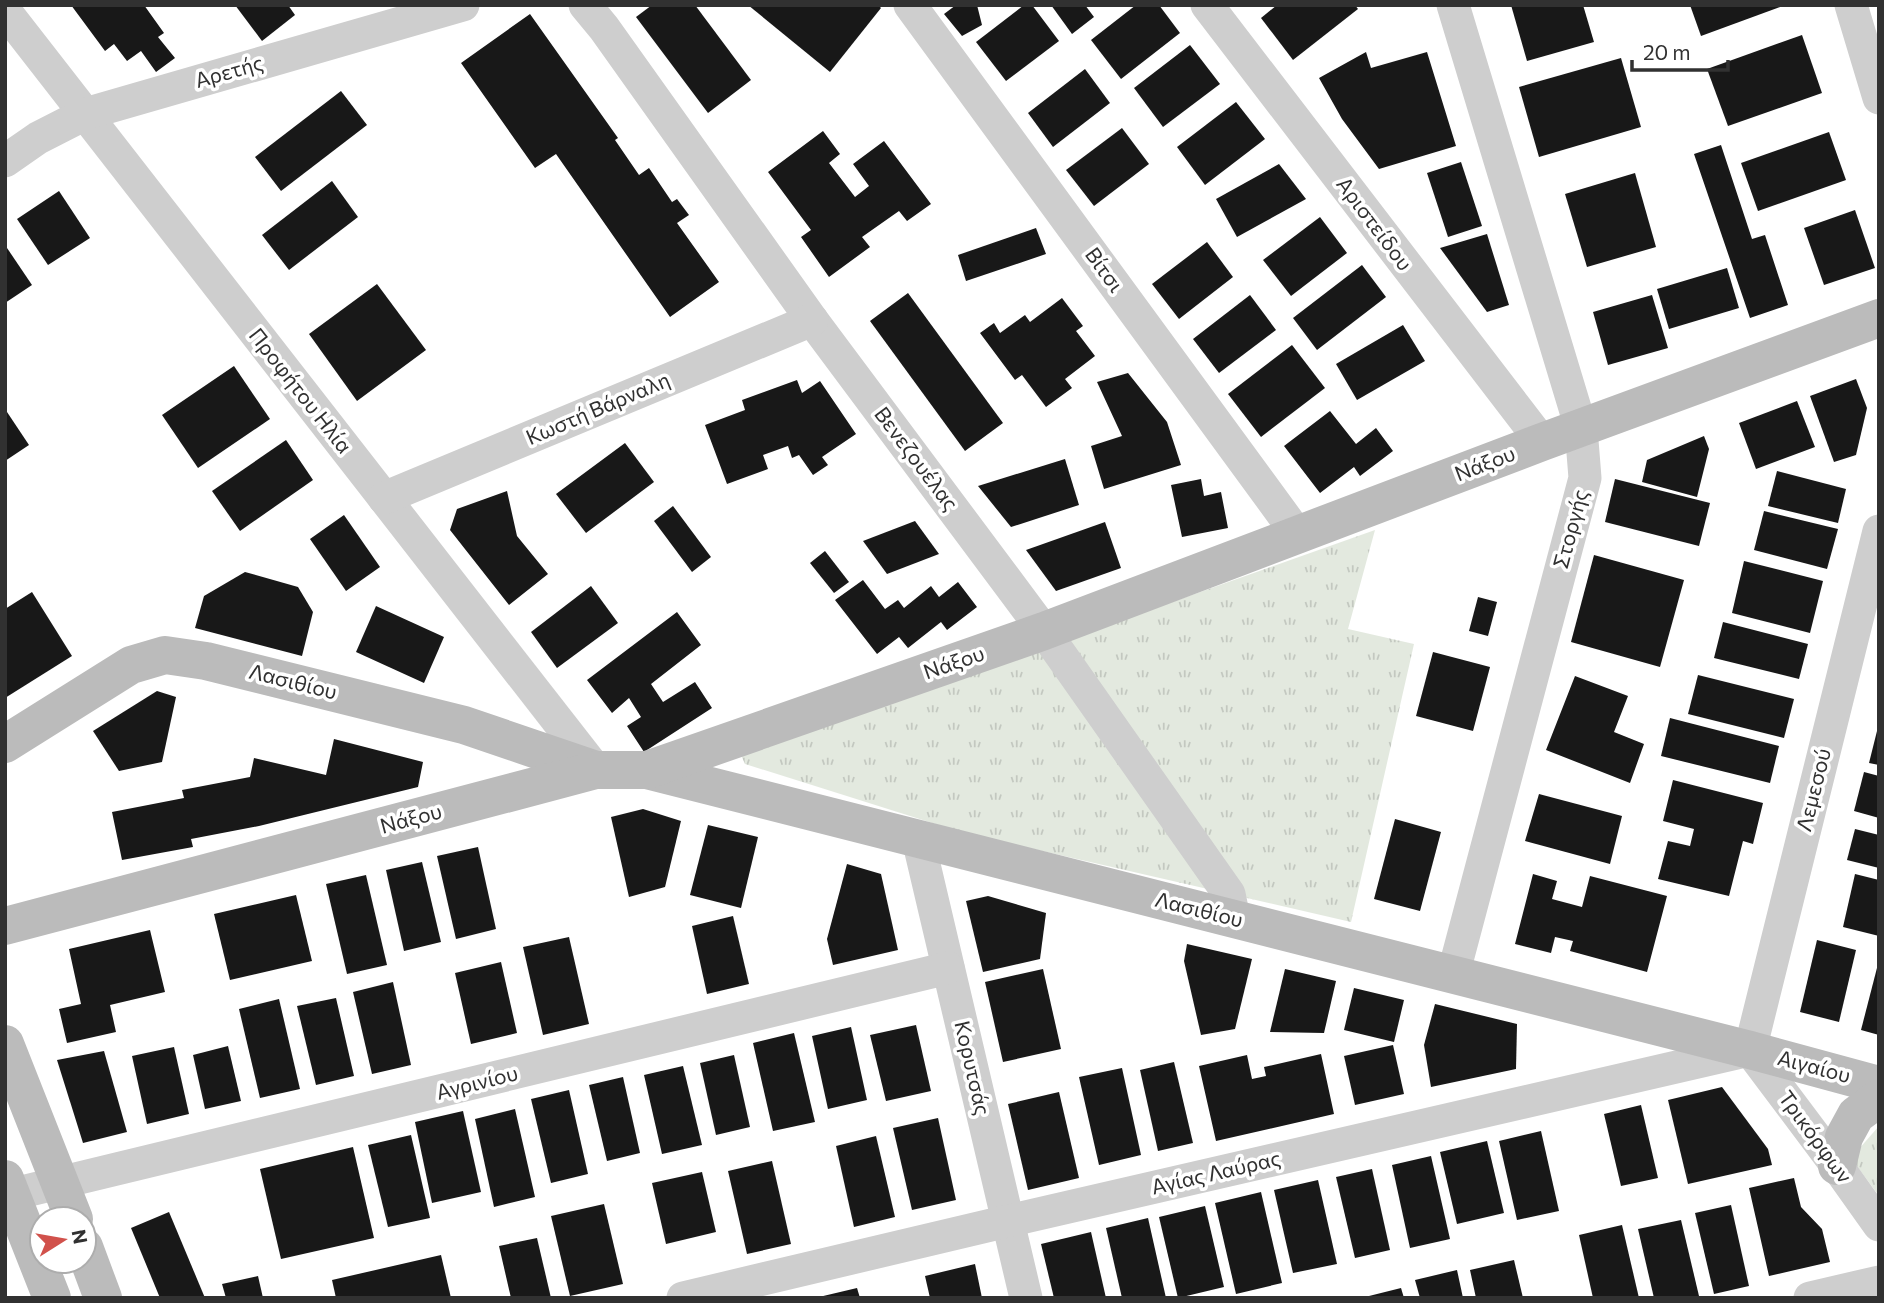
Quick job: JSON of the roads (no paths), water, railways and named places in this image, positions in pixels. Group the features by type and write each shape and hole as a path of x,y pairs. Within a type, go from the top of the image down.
{"street":[{"name":"Αρετής","path":"5,161 38,138 85,114 463,5"},
{"name":"Βενεζουέλας","path":"585,5 812,320 1044,631 1229,894 1234,919"},
{"name":"Βίτσι","path":"910,5 1298,536"},
{"name":"Αριστείδου","path":"1207,5 1542,442"},
{"name":"Στοργής","path":"1453,5 1581,428 1585,478 1453,975"},
{"path":"1851,5 1879,98"},
{"name":"Προφήτου Ηλία","path":"5,11 596,770"},
{"name":"Νάξου","path":"5,926 596,770 647,770 1044,631 1542,442 1879,318"},
{"name":"Κωστή Βάρναλη","path":"384,498 812,320"},
{"name":"Λεμεσού","path":"1750,1049 1879,531"},
{"name":"Λασιθίου","path":"5,744 131,665 165,655 206,661 464,725 596,770"},
{"name":"Λασιθίου","path":"647,770 1750,1049"},
{"name":"Κορυτσάς","path":"918,839 1026,1298"},
{"name":"Αγρινίου","path":"7,1190 60,1184 948,968"},
{"path":"5,1045 68,1205"},
{"name":"Αιγαίου","path":"1750,1049 1879,1085"},
{"name":"Τρικόρφων","path":"1750,1049 1879,1225"},
{"name":"Αγίας Λαύρας","path":"683,1298 1750,1049"},
{"path":"1837,1166 1844,1136 1856,1115 1879,1098"},
{"path":"7,1190 52,1298"},
{"path":"94,1275 103,1298"},
{"path":"1810,1298 1879,1282"}]}
